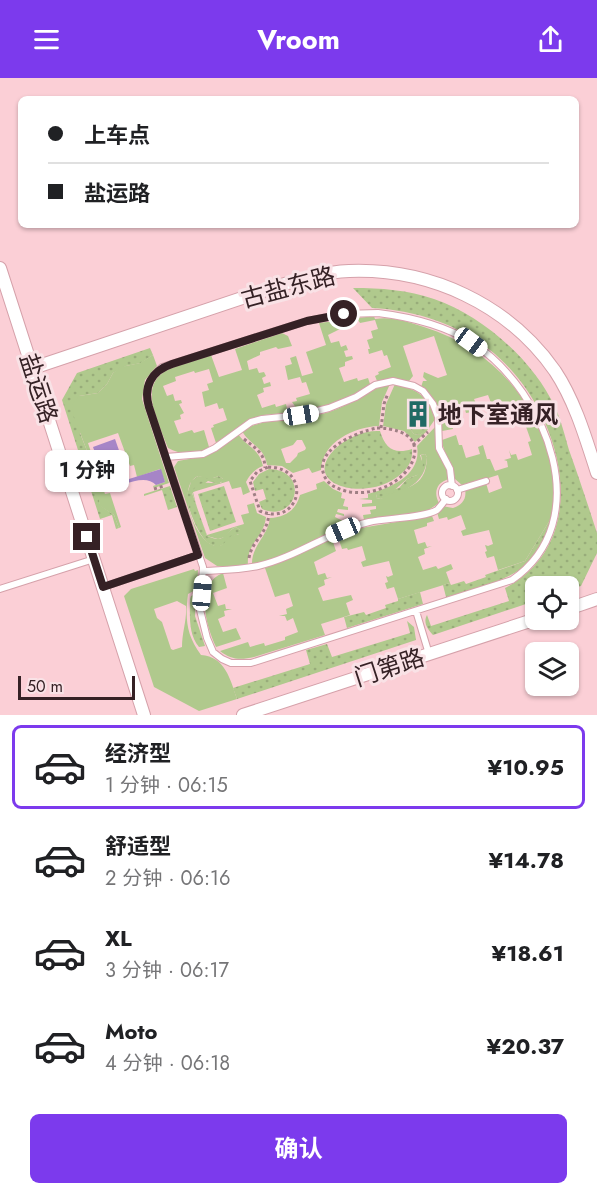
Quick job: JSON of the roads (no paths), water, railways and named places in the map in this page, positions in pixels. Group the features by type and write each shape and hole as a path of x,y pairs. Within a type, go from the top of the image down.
{"street":[{"name":"盐运路","path":"0,267 144,715"},
{"name":"古盐东路","path":"33,368 278,286 317,276 347,271 379,271 409,276 438,282 464,293 515,327 537,349 555,372 570,400 597,473"},
{"path":"579,605 597,599"},
{"name":"门第路","path":"243,715 525,623"}],"lane":[{"path":"550,546 537,563 512,580 250,663 231,663 222,660 213,652 201,618 203,571 146,398 149,382 162,367 307,321 344,314 378,313 415,319 442,328 471,342 498,364 524,392 538,413 552,442 563,479"},
{"path":"166,457 202,454 215,448 251,422 301,415 329,408 356,397 375,385 393,381 414,386 423,392 433,404 438,417 439,448 450,469 456,498 451,501 446,500 432,512 381,519 354,526 279,560 251,568 203,571"},
{"path":"446,500 443,491 446,487 454,488 486,481"},
{"path":"103,587 198,555"},
{"path":"0,589 94,558"},
{"path":"416,611 429,654"}],"place":[{"name":"地下室通风","path":"418,414"}]}
